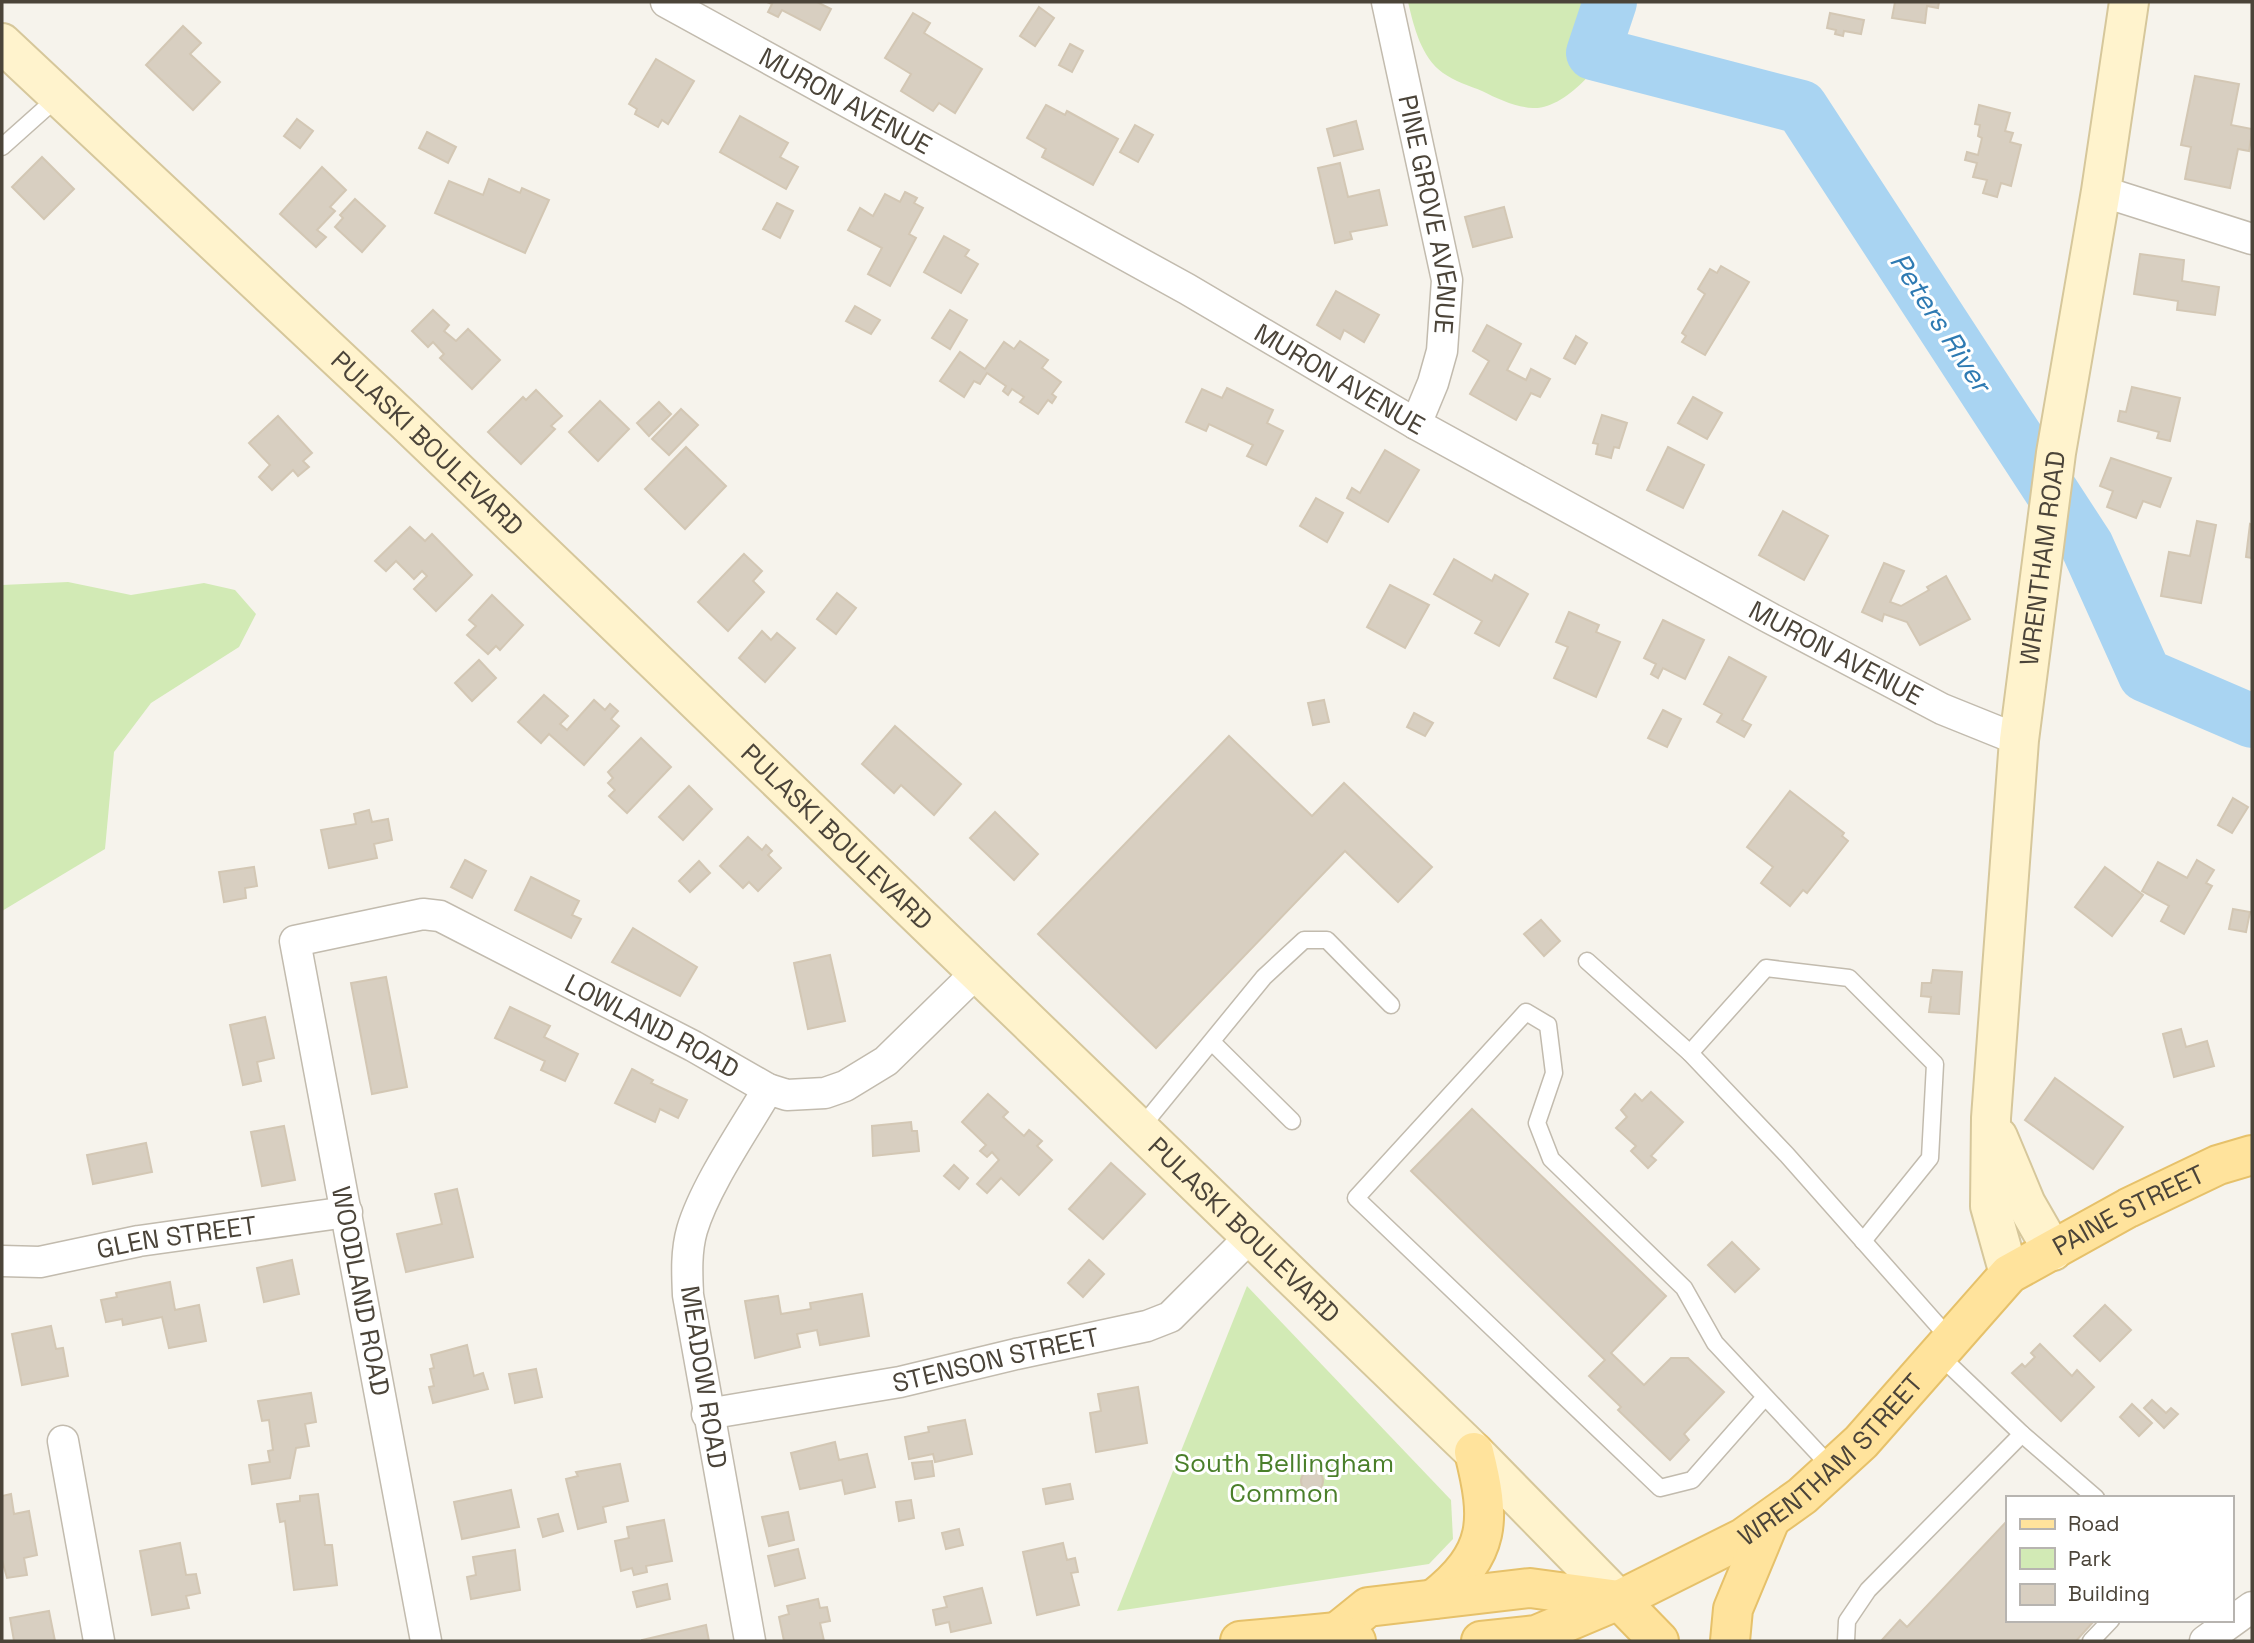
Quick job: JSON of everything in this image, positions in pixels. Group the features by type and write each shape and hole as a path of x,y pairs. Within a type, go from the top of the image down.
{"main road":[{"name":"WRENTHAM ROAD","path":"2009,1274 1990,1206 1991,1118 2019,740 2056,453 2101,191 2129,2"},
{"name":"PULASKI BOULEVARD","path":"2,43 426,440 1474,1452 1658,1641"},
{"name":"WRENTHAM ROAD","path":"1991,1118 2009,1167 2053,1251"},
{"name":"PAINE STREET","path":"2009,1274 2129,1208 2218,1165 2252,1155"},
{"name":"WRENTHAM STREET","path":"1481,1641 1542,1638 1706,1558 1770,1520 1833,1469 1888,1413 2009,1274"},
{"path":"1434,1599 1469,1566 1483,1534 1484,1504 1474,1452"},
{"path":"1730,1641 1733,1609 1770,1520"},
{"path":"1240,1641 1326,1637 1368,1607 1530,1588 1619,1600"}],"street":[{"name":"MURON AVENUE","path":"666,2 1187,289 1416,424 1756,611 1942,709 2019,740"},
{"name":"PINE GROVE AVENUE","path":"1387,2 1447,279 1442,351 1433,383 1416,424"},
{"path":"2101,191 2252,239"},
{"name":"LOWLAND ROAD","path":"295,941 423,914 440,916 693,1046 768,1089 787,1095 805,1096 845,1086 886,1062 976,973"},
{"name":"WOODLAND ROAD","path":"295,941 426,1641"},
{"name":"MEADOW ROAD","path":"750,1641 707,1414 688,1294 687,1260 691,1232 701,1205 768,1089"},
{"name":"GLEN STREET","path":"4,1261 40,1262 139,1241 347,1212"},
{"name":"STENSON STREET","path":"707,1414 900,1382 1147,1326 1170,1317 1250,1237"},
{"path":"63,1441 99,1641"},
{"path":"2233,1621 2252,1607"},
{"path":"2205,1641 2231,1622"}],"lane":[{"path":"2,147 58,97"},
{"path":"1139,1130 1264,977 1304,940 1327,940 1391,1005"},
{"path":"1587,961 1690,1052 1863,1241 1944,1347 2022,1434 2094,1496"},
{"path":"1690,1052 1766,968 1849,978 1935,1063 1930,1157 1863,1241"},
{"path":"1765,1396 1692,1480 1660,1488 1356,1198 1526,1012 1548,1025 1554,1073 1537,1123 1551,1159 1684,1288 1715,1343 1765,1396 1833,1469"},
{"path":"1212,1042 1292,1121"},
{"path":"1846,1641 1847,1621 1868,1590 2022,1434"},
{"path":"2091,1641 2109,1622"}],"green space":[{"path":"1408,2 1627,2 1621,28 1597,67 1573,91 1559,100 1533,108 1507,102 1443,73 1424,50"},
{"path":"68,582 131,595 204,583 235,590 256,614 239,647 151,703 114,752 105,849 2,911 2,585"},
{"name":"South Bellingham Common","path":"1247,1286 1451,1500 1453,1539 1429,1564 1117,1611"}],"building":[{"path":"767,2 817,2 831,9 820,30 782,10 778,17 768,12 772,4"},
{"path":"1895,2 1939,2 1938,8 1927,6 1925,23 1892,18"},
{"path":"1039,7 1054,18 1035,46 1020,36"},
{"path":"913,13 930,23 924,33 982,69 955,113 939,103 933,111 901,91 911,74 885,58"},
{"path":"1830,13 1864,20 1861,34 1844,31 1843,36 1835,34 1836,30 1827,28"},
{"path":"183,26 201,43 190,54 220,82 193,110 146,65"},
{"path":"1070,44 1083,51 1072,72 1059,65"},
{"path":"656,59 694,81 668,124 662,120 658,127 635,114 637,109 629,104"},
{"path":"2195,76 2239,84 2231,125 2252,129 2252,133 2249,151 2238,149 2230,188 2185,179 2191,147 2181,145"},
{"path":"1046,105 1065,115 1067,111 1118,139 1093,185 1042,157 1046,149 1027,138"},
{"path":"1979,105 2010,113 2005,131 2013,133 2010,142 2021,145 2011,186 2001,183 1997,197 1983,193 1987,180 1973,177 1977,163 1965,160 1967,152 1978,155 1982,138 1978,136 1980,125 1975,124"},
{"path":"740,116 788,143 780,157 798,167 786,189 720,152"},
{"path":"297,119 313,131 300,148 284,136"},
{"path":"1356,121 1363,149 1334,156 1327,129"},
{"path":"1135,125 1153,135 1138,162 1120,152"},
{"path":"427,132 456,147 448,163 419,148"},
{"path":"42,157 74,189 44,219 12,187"},
{"path":"1340,163 1348,197 1379,190 1387,225 1350,232 1352,239 1335,243 1318,168"},
{"path":"322,167 346,190 330,207 335,211 317,230 326,237 316,247 280,214"},
{"path":"489,179 520,193 522,188 549,200 525,253 435,213 449,181 483,195"},
{"path":"905,192 917,198 914,203 923,208 909,234 916,238 890,286 868,274 882,248 848,230 860,208 873,216 885,194 900,202"},
{"path":"355,199 385,226 362,252 335,227 343,218 340,215"},
{"path":"777,203 793,211 780,238 763,229"},
{"path":"1504,207 1512,237 1473,247 1465,217"},
{"path":"944,236 969,250 965,256 978,264 961,293 924,272"},
{"path":"2140,254 2184,260 2182,281 2219,287 2215,315 2177,310 2178,301 2134,294"},
{"path":"1721,266 1749,282 1705,355 1682,342 1686,336 1682,333 1705,294 1698,289 1710,269 1717,273"},
{"path":"1336,291 1379,315 1364,342 1344,330 1340,339 1317,325"},
{"path":"855,306 880,320 871,334 846,321"},
{"path":"433,310 449,325 444,331 456,341 468,329 500,360 472,389 440,358 444,354 433,342 428,347 412,331"},
{"path":"950,310 967,320 950,349 932,338"},
{"path":"1487,325 1521,344 1507,370 1526,380 1531,369 1550,379 1540,397 1531,393 1516,420 1470,394 1489,361 1473,351"},
{"path":"1576,336 1587,343 1575,364 1564,358"},
{"path":"1020,341 1048,360 1042,368 1061,382 1052,394 1056,397 1052,403 1048,400 1038,414 1020,402 1024,397 1012,389 1008,395 1003,391 1006,386 987,373 980,384 974,381 964,397 940,381 960,352 985,369 1004,342 1014,349"},
{"path":"2132,387 2180,398 2170,441 2157,438 2159,432 2118,421 2120,411 2126,412"},
{"path":"1227,388 1273,410 1267,423 1283,431 1266,465 1247,456 1253,445 1209,424 1206,431 1186,422 1202,389 1222,398"},
{"path":"536,390 562,416 551,426 555,429 521,464 488,432 523,397 526,400"},
{"path":"1693,397 1722,413 1707,439 1678,423"},
{"path":"600,401 629,429 598,461 569,432"},
{"path":"659,402 671,414 649,436 637,423"},
{"path":"681,409 698,425 669,455 652,439"},
{"path":"1602,415 1627,423 1619,448 1614,447 1611,458 1596,454 1598,444 1593,443"},
{"path":"278,416 312,453 303,461 309,467 298,476 293,470 272,490 259,477 270,465 249,443"},
{"path":"686,447 726,486 685,529 645,489"},
{"path":"1668,447 1704,465 1683,508 1647,490"},
{"path":"1385,450 1419,470 1388,522 1347,498 1352,488 1360,493"},
{"path":"2111,458 2171,478 2160,507 2143,501 2136,518 2107,507 2113,491 2100,486"},
{"path":"1316,498 1343,513 1327,542 1300,526"},
{"path":"1783,511 1828,536 1804,580 1759,555"},
{"path":"2197,521 2216,525 2201,603 2161,596 2169,552 2190,556"},
{"path":"2250,524 2252,525 2252,558 2246,557"},
{"path":"410,527 425,541 432,534 472,575 436,611 414,589 427,576 422,571 414,579 396,561 386,571 375,561"},
{"path":"744,554 762,571 753,581 764,592 728,631 698,602"},
{"path":"1454,559 1492,581 1495,575 1528,594 1499,646 1475,633 1482,621 1434,594"},
{"path":"1884,563 1904,571 1890,602 1901,606 1929,590 1927,587 1946,576 1970,619 1920,645 1907,622 1884,614 1882,621 1862,612"},
{"path":"1390,585 1429,605 1405,648 1367,627"},
{"path":"837,593 856,608 836,634 817,619"},
{"path":"492,595 523,625 500,650 496,646 488,654 467,635 476,626 469,620"},
{"path":"1569,612 1599,625 1596,632 1620,642 1596,697 1554,678 1568,647 1556,642"},
{"path":"1663,620 1704,640 1685,679 1663,668 1658,678 1651,674 1656,664 1644,658"},
{"path":"762,631 771,640 777,633 795,648 765,682 739,658"},
{"path":"1729,657 1766,677 1742,720 1751,725 1744,737 1717,722 1722,714 1704,704"},
{"path":"479,660 496,678 472,701 455,683"},
{"path":"544,695 568,716 560,724 567,730 594,700 605,710 610,704 618,711 611,719 619,726 584,765 549,734 541,743 518,722"},
{"path":"1324,700 1329,722 1313,725 1308,703"},
{"path":"1663,710 1681,719 1667,747 1648,738"},
{"path":"1414,713 1433,723 1425,736 1407,727"},
{"path":"895,726 961,784 934,815 901,785 894,793 862,764"},
{"path":"1229,736 1312,816 1344,783 1432,867 1398,902 1345,851 1156,1048 1038,934"},
{"path":"641,738 671,767 627,813 609,796 615,790 608,783 613,778 608,772"},
{"path":"689,786 712,809 683,840 659,817"},
{"path":"1790,791 1844,833 1842,836 1848,841 1807,893 1803,890 1790,906 1761,883 1773,867 1747,847"},
{"path":"2233,798 2248,807 2232,833 2218,825"},
{"path":"369,810 372,822 388,819 392,840 374,844 377,858 329,868 321,830 356,824 354,814"},
{"path":"995,812 1038,854 1014,880 970,838"},
{"path":"748,837 762,850 766,845 772,851 768,855 781,868 758,891 749,882 743,888 720,866"},
{"path":"465,860 486,871 472,898 451,887"},
{"path":"2197,860 2214,870 2206,883 2212,886 2184,934 2161,921 2169,906 2142,891 2158,862 2187,878"},
{"path":"699,861 710,873 690,892 679,881"},
{"path":"254,867 257,886 245,888 246,898 224,902 219,872"},
{"path":"2105,867 2143,895 2112,936 2075,907"},
{"path":"531,877 579,901 572,915 581,919 571,938 515,910"},
{"path":"2233,909 2250,912 2246,932 2229,929"},
{"path":"1541,920 1560,941 1544,956 1524,934"},
{"path":"633,928 697,967 680,996 612,962"},
{"path":"830,955 845,1021 808,1029 794,963"},
{"path":"1933,970 1962,972 1959,1014 1929,1012 1931,997 1921,996 1922,983 1931,983"},
{"path":"386,977 407,1087 372,1094 351,983"},
{"path":"510,1007 550,1026 544,1037 578,1054 565,1081 541,1070 545,1061 495,1038"},
{"path":"265,1017 274,1058 257,1062 261,1081 243,1085 230,1025"},
{"path":"2181,1029 2186,1047 2207,1041 2214,1066 2174,1077 2163,1034"},
{"path":"632,1069 653,1080 651,1083 687,1100 678,1118 660,1109 655,1122 615,1103"},
{"path":"2055,1078 2123,1127 2093,1169 2025,1120"},
{"path":"1651,1092 1683,1122 1651,1156 1656,1160 1648,1168 1631,1151 1636,1146 1616,1128 1627,1117 1621,1110 1635,1094 1642,1101"},
{"path":"988,1094 1008,1112 1003,1117 1024,1136 1029,1130 1042,1141 1037,1146 1052,1160 1019,1195 1001,1178 987,1193 977,1184 999,1160 992,1152 987,1157 980,1151 986,1145 962,1122"},
{"path":"1472,1109 1666,1296 1611,1353 1644,1385 1671,1358 1688,1358 1724,1392 1684,1434 1689,1440 1670,1460 1618,1410 1621,1407 1589,1376 1605,1360 1411,1171"},
{"path":"911,1122 912,1131 917,1131 919,1151 873,1156 872,1126"},
{"path":"284,1126 295,1180 262,1186 251,1132"},
{"path":"146,1143 152,1172 93,1184 87,1155"},
{"path":"1111,1163 1145,1194 1103,1239 1069,1209"},
{"path":"954,1165 968,1178 959,1189 944,1176"},
{"path":"457,1189 473,1257 406,1272 397,1234 442,1224 435,1194"},
{"path":"1732,1242 1759,1269 1735,1292 1708,1265"},
{"path":"292,1260 299,1294 264,1302 257,1268"},
{"path":"1089,1260 1104,1274 1083,1297 1068,1283"},
{"path":"170,1282 175,1310 199,1305 206,1341 169,1348 162,1317 123,1325 122,1319 106,1322 101,1300 117,1297 116,1293"},
{"path":"862,1294 869,1336 820,1345 817,1330 797,1334 800,1347 755,1358 745,1301 778,1296 781,1314 811,1309 810,1303"},
{"path":"2105,1305 2131,1330 2100,1361 2074,1336"},
{"path":"51,1326 56,1349 63,1348 68,1376 22,1385 12,1334"},
{"path":"2040,1344 2072,1376 2077,1370 2094,1387 2061,1421 2012,1373 2022,1364 2025,1367 2035,1357 2031,1353"},
{"path":"467,1345 474,1376 483,1373 488,1389 433,1403 429,1387 434,1386 430,1369 434,1368 431,1355"},
{"path":"536,1369 542,1397 515,1403 509,1374"},
{"path":"1138,1387 1147,1443 1096,1452 1090,1413 1101,1411 1098,1394"},
{"path":"311,1393 316,1422 305,1424 309,1446 296,1448 290,1478 252,1484 249,1465 270,1462 268,1451 273,1450 269,1420 262,1421 258,1401"},
{"path":"2152,1400 2166,1413 2171,1408 2178,1414 2164,1428 2144,1408"},
{"path":"2132,1404 2152,1423 2139,1436 2120,1417"},
{"path":"965,1420 972,1454 935,1462 933,1454 909,1459 905,1437 929,1432 928,1427"},
{"path":"835,1442 839,1460 867,1454 875,1487 845,1494 842,1480 800,1489 791,1453"},
{"path":"932,1461 934,1476 915,1479 912,1463"},
{"path":"620,1464 628,1501 603,1507 606,1522 578,1529 566,1479 578,1476 576,1472"},
{"path":"1308,1470 1316,1470 1323,1477 1323,1485 1316,1492 1308,1492 1301,1485 1301,1477"},
{"path":"1070,1484 1073,1499 1046,1504 1043,1489"},
{"path":"511,1490 519,1527 462,1539 454,1502"},
{"path":"11,1494 14,1514 29,1511 37,1555 24,1558 27,1575 7,1578 2,1560 2,1496"},
{"path":"318,1494 325,1545 332,1545 337,1585 294,1590 285,1521 280,1522 277,1504 300,1501 300,1496"},
{"path":"911,1500 914,1518 899,1521 896,1502"},
{"path":"788,1512 794,1540 769,1546 762,1517"},
{"path":"558,1514 563,1531 543,1537 538,1519"},
{"path":"664,1520 672,1561 646,1566 647,1572 634,1575 632,1568 621,1571 615,1541 629,1538 627,1527"},
{"path":"2006,1522 2006,1622 2093,1622 2076,1641 1881,1641 1900,1620 1907,1627"},
{"path":"959,1529 963,1545 946,1549 942,1533"},
{"path":"180,1543 186,1575 196,1574 200,1593 186,1596 189,1608 152,1615 140,1551"},
{"path":"1063,1543 1067,1560 1075,1558 1078,1572 1071,1573 1079,1605 1037,1615 1023,1552"},
{"path":"798,1549 805,1578 775,1586 768,1556"},
{"path":"515,1550 520,1590 471,1599 467,1577 476,1575 473,1557"},
{"path":"667,1584 670,1599 637,1607 633,1592"},
{"path":"982,1588 991,1623 951,1632 949,1622 936,1625 933,1610 947,1607 944,1597"},
{"path":"818,1599 820,1608 827,1607 830,1621 820,1623 824,1641 784,1641 779,1617 789,1614 787,1606"},
{"path":"49,1611 55,1641 14,1641 10,1618"},
{"path":"706,1625 709,1641 642,1641 642,1640"}],"waterway":[{"name":"Peters River","path":"1610,2 1593,53 1801,107 2087,546 2145,675 2252,721"}]}
